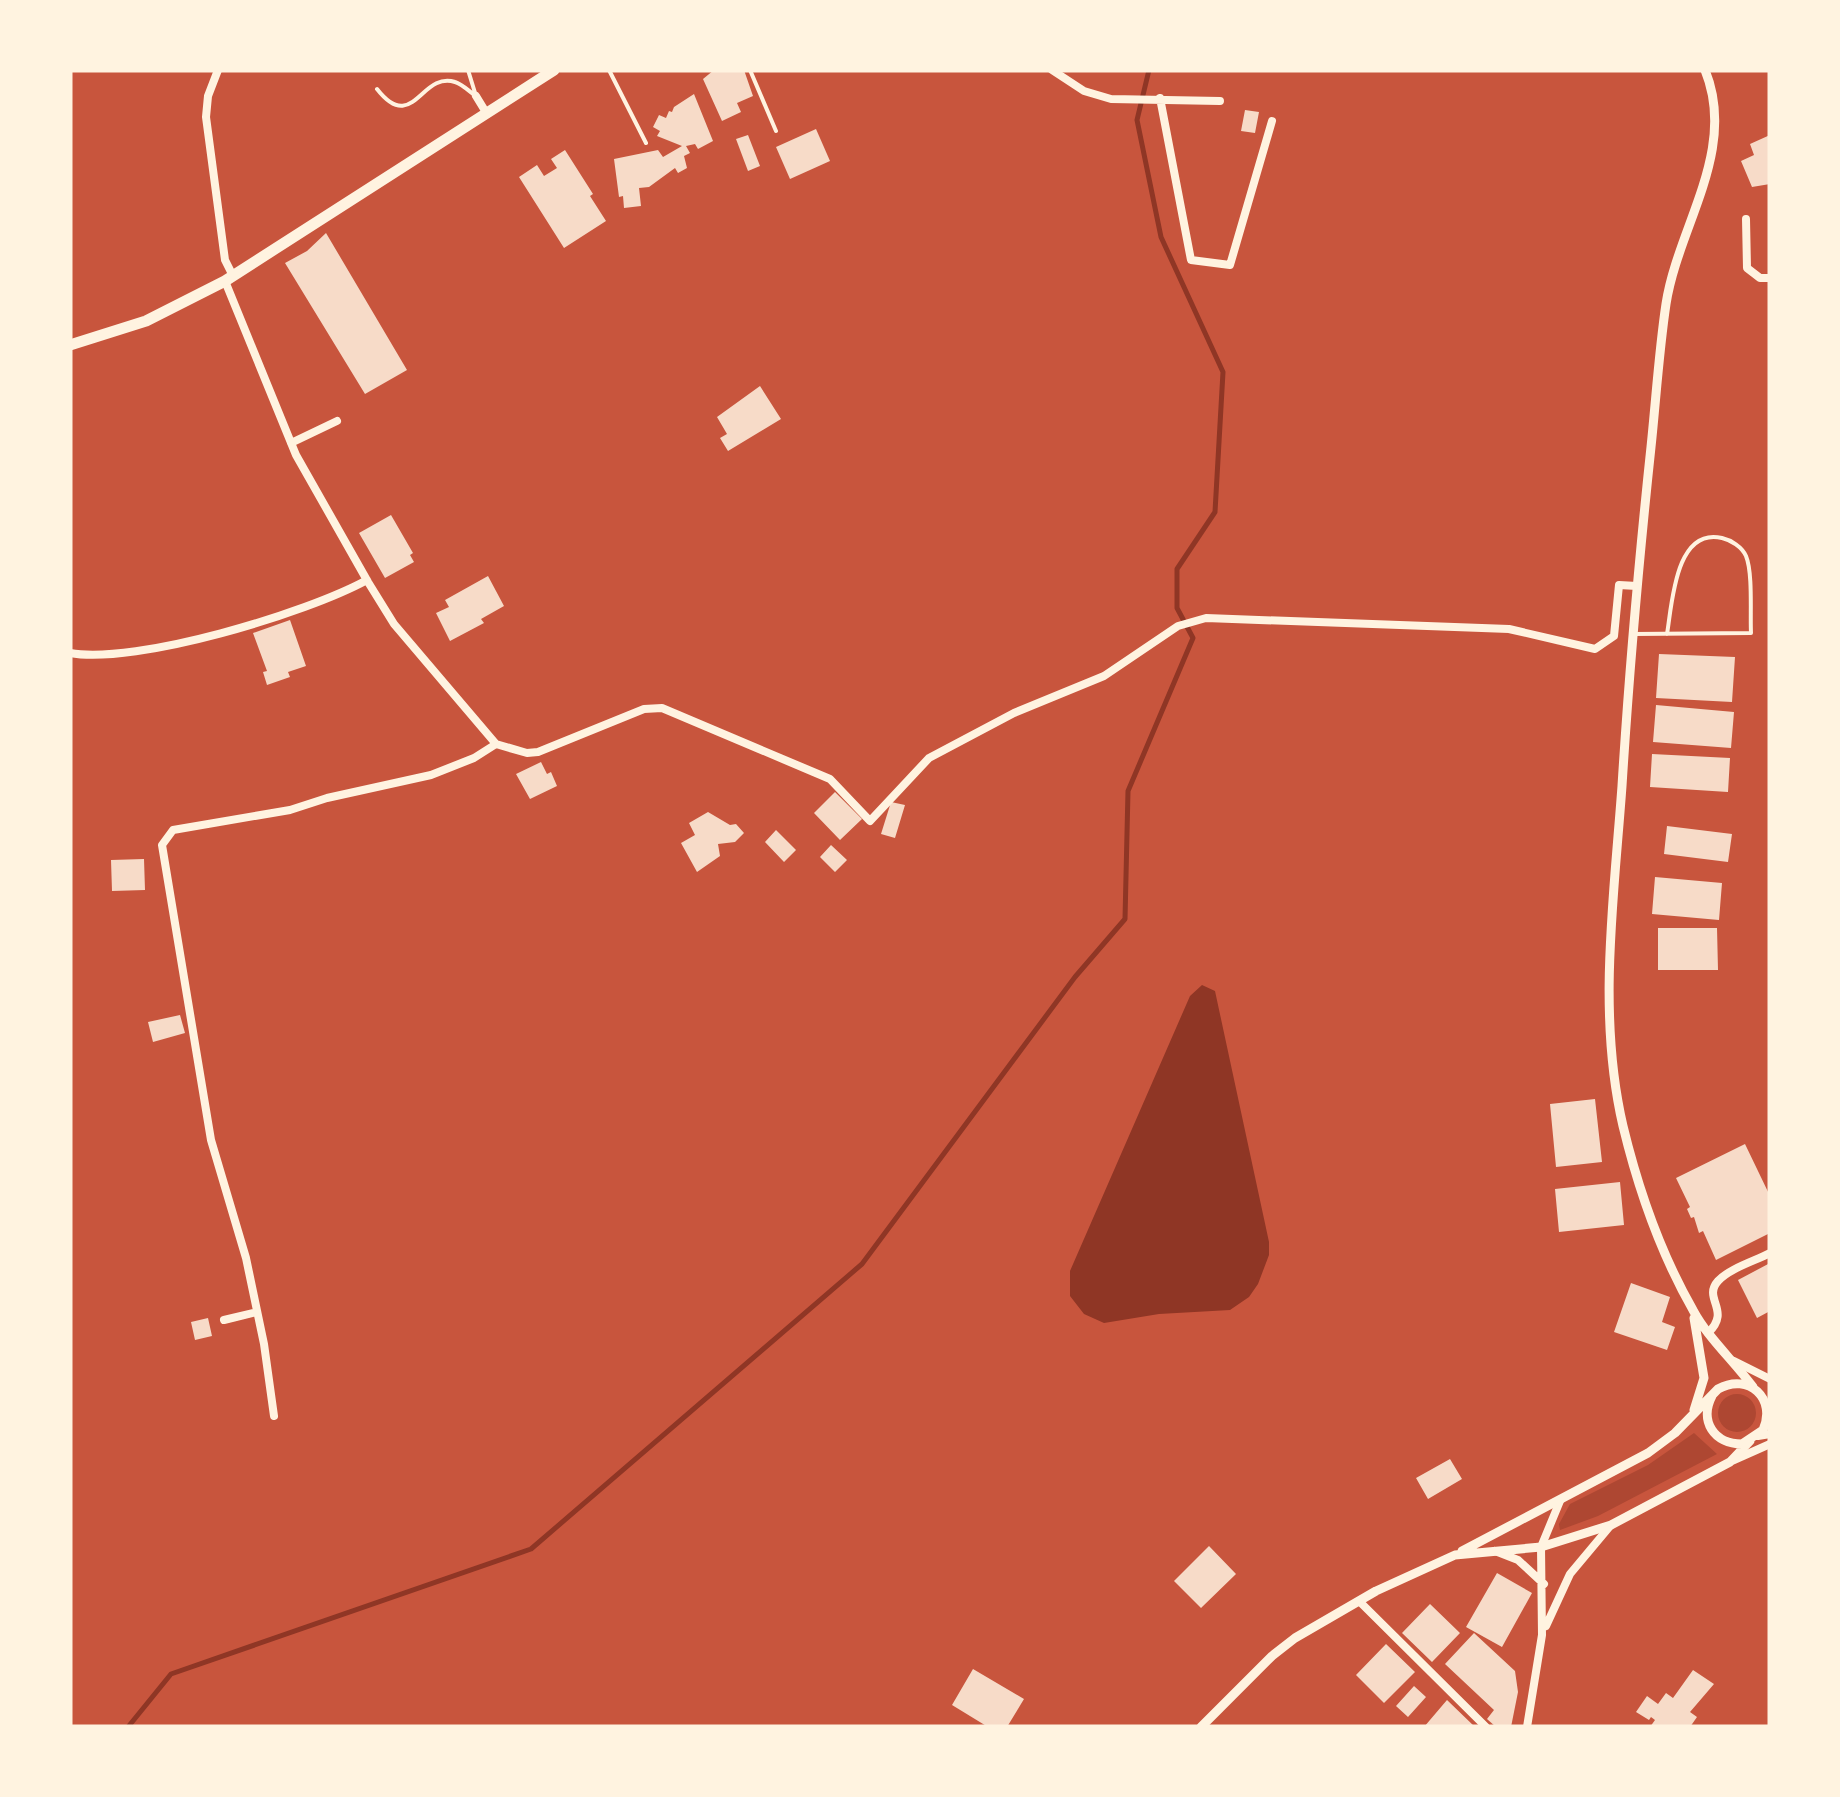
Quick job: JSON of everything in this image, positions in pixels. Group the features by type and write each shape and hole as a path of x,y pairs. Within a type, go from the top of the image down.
{"main road":[{"path":"70,345 146,320 229,279 554,70"}],"street":[{"path":"218,70 208,96 206,116 225,260 291,443 394,624 496,744 527,753 538,752 644,709 662,708 830,779 870,822 929,758 1014,713 1104,676 1191,621 1206,618 1510,629 1595,649 1614,636 1619,585 1637,586"},
{"path":"1052,70 1098,96 1220,101"},
{"path":"1705,70 1711,89 1710,162 1704,191 1680,246 1666,304 1632,634 1609,983 1615,1082 1636,1175 1693,1310 1708,1333 1761,1391 1768,1415 1754,1439 1730,1462"},
{"path":"476,96 487,114"},
{"path":"1160,98 1192,260 1230,264 1272,121"},
{"path":"1746,219 1747,268 1755,276 1770,278"},
{"path":"291,443 337,420"},
{"path":"70,653 94,656 143,650 214,635 341,594 367,580"},
{"path":"274,1416 246,1258 211,1140 162,845 173,830 290,810 431,776 496,744"},
{"path":"1708,1333 1718,1324 1720,1314 1713,1296 1714,1286 1722,1277 1770,1253"},
{"path":"1693,1310 1704,1362 1707,1422 1711,1430 1724,1442 1742,1444 1770,1434"},
{"path":"224,1320 257,1312"},
{"path":"1732,1360 1770,1379"},
{"path":"1200,1727 1295,1638 1359,1601 1648,1454 1718,1389 1736,1383 1761,1391"},
{"path":"1455,1555 1542,1547 1611,1525 1770,1444"},
{"path":"1527,1727 1542,1635 1542,1547 1560,1501"},
{"path":"1542,1635 1570,1574 1611,1525"},
{"path":"1496,1551 1518,1560 1544,1584"},
{"path":"1359,1601 1486,1727"}],"lane":[{"path":"468,70 476,96"},
{"path":"608,70 646,143"},
{"path":"750,70 776,131"},
{"path":"378,89 388,102 398,106 407,106 438,82 455,82 476,96"},
{"path":"1632,634 1667,634 1751,633 1748,560 1740,548 1729,540 1713,537 1701,540 1686,554 1680,564 1667,634"}],"shaded area":[{"path":"1202,985 1215,991 1269,1255 1249,1297 1230,1310 1159,1314 1104,1323 1084,1314 1070,1296 1070,1271 1190,996"},
{"path":"1737,1394 1751,1399 1756,1413 1751,1427 1737,1432 1723,1427 1718,1413 1723,1399"},
{"path":"1694,1433 1717,1454 1598,1516 1560,1530 1559,1524 1570,1504 1648,1465"}],"building":[{"path":"714,70 744,70 753,96 737,103 741,112 722,121 703,79"},
{"path":"694,94 713,141 698,149 695,144 686,146 690,153 684,156 687,168 678,173 675,168 649,187 639,188 641,206 624,208 614,159 658,150 663,157 682,146 657,136 660,131 653,127 659,115 666,118 669,111"},
{"path":"1245,110 1259,112 1255,133 1241,131"},
{"path":"816,129 830,161 790,179 776,147"},
{"path":"748,135 760,166 748,171 736,139"},
{"path":"1770,135 1770,184 1752,187 1741,161 1754,155 1750,144"},
{"path":"565,150 606,221 564,248 519,177 537,165 544,176 557,168 551,159"},
{"path":"326,233 407,370 365,394 285,263 307,251"},
{"path":"760,386 781,419 728,451 720,438 727,434 717,417"},
{"path":"391,515 413,553 410,555 414,562 385,578 359,533"},
{"path":"488,576 504,606 481,619 484,623 450,641 436,613 449,607 445,600"},
{"path":"290,620 306,666 267,685 263,672 267,671 253,633"},
{"path":"1659,654 1735,657 1732,702 1656,698"},
{"path":"1656,705 1734,712 1731,748 1653,742"},
{"path":"1652,754 1730,758 1728,792 1650,787"},
{"path":"541,762 557,786 530,799 516,774"},
{"path":"835,792 862,819 840,840 814,813"},
{"path":"891,802 905,805 895,838 881,834"},
{"path":"708,812 730,825 736,824 744,833 735,842 718,844 720,856 697,872 681,843 695,835 689,823"},
{"path":"1667,826 1732,834 1728,862 1664,854"},
{"path":"776,830 796,850 784,862 765,842"},
{"path":"831,845 847,860 835,872 820,857"},
{"path":"144,859 145,890 112,891 111,860"},
{"path":"1655,877 1722,883 1719,920 1652,914"},
{"path":"1658,928 1717,928 1718,970 1658,970"},
{"path":"180,1015 185,1033 153,1042 148,1022"},
{"path":"1595,1099 1602,1162 1556,1167 1550,1104"},
{"path":"1745,1144 1770,1196 1770,1233 1716,1260 1703,1231 1699,1233 1694,1217 1691,1218 1676,1178"},
{"path":"1620,1182 1624,1225 1559,1232 1555,1189"},
{"path":"1770,1263 1770,1311 1757,1318 1738,1280"},
{"path":"1631,1283 1670,1297 1662,1322 1675,1327 1667,1350 1614,1332"},
{"path":"208,1318 212,1336 195,1340 191,1322"},
{"path":"1450,1459 1462,1479 1428,1499 1416,1478"},
{"path":"1209,1546 1236,1574 1201,1608 1174,1581"},
{"path":"1497,1573 1532,1593 1502,1647 1466,1627"},
{"path":"1430,1604 1460,1633 1432,1662 1402,1633"},
{"path":"1474,1633 1515,1671 1518,1692 1511,1727 1496,1727 1487,1719 1494,1710 1445,1664"},
{"path":"1386,1644 1415,1672 1384,1703 1356,1675"},
{"path":"973,1669 1024,1699 1007,1727 988,1727 952,1705"},
{"path":"1693,1670 1714,1684 1690,1712 1697,1717 1690,1727 1650,1727 1655,1720 1636,1712 1647,1696 1658,1704 1666,1693 1673,1698"},
{"path":"1414,1686 1426,1697 1408,1717 1396,1706"},
{"path":"1447,1700 1475,1727 1424,1727"}],"waterway":[{"path":"128,1727 171,1674 531,1549 862,1264 1075,977 1125,919 1128,791 1193,638 1177,608 1177,569 1215,512 1223,372 1161,237 1137,120 1149,70"}]}
